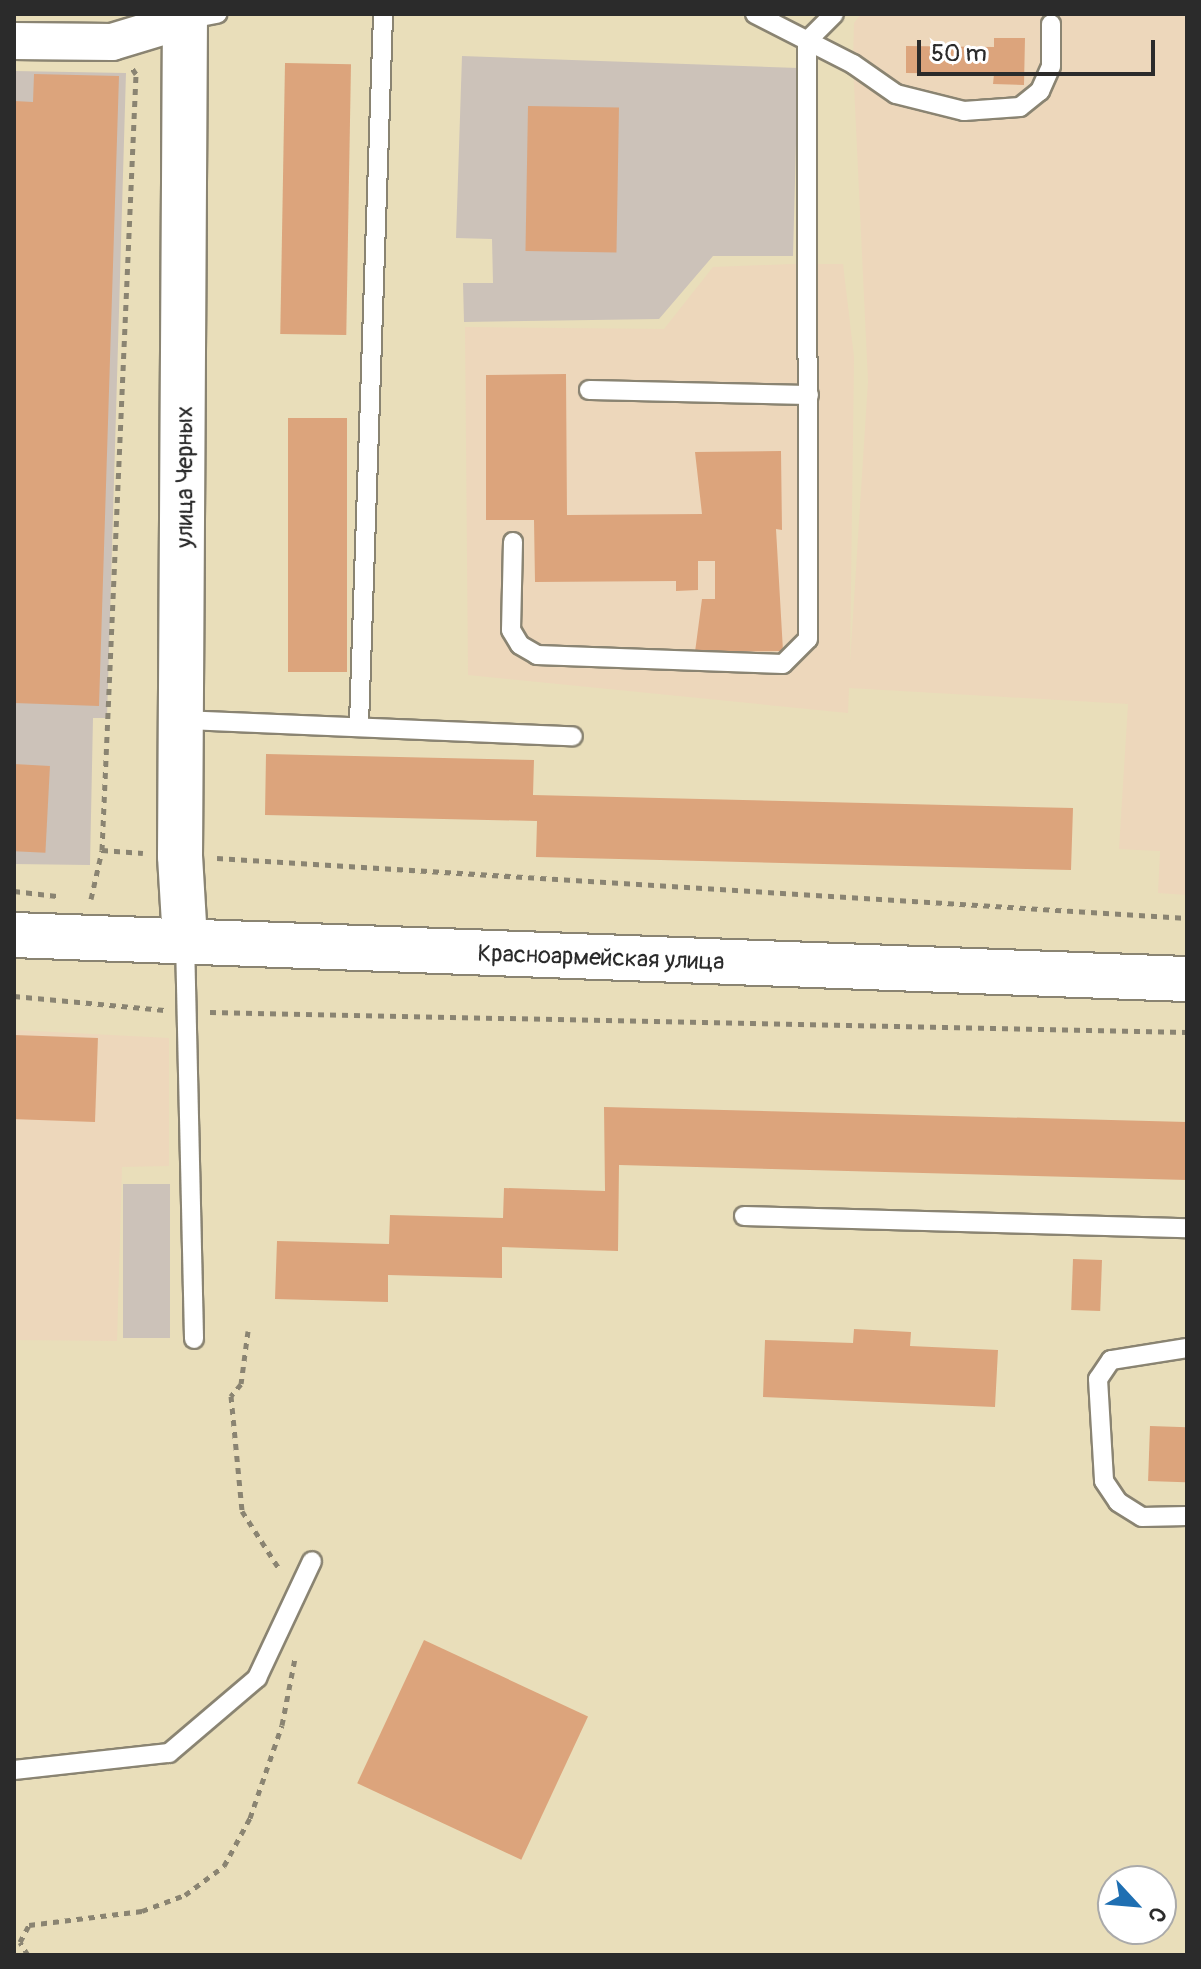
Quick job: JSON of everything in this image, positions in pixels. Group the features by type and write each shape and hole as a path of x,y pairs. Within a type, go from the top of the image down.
{"street":[{"path":"14,41 112,42 196,16"},
{"name":"улица Черных","path":"185,941 180,856 196,16"},
{"name":"Красноармейская улица","path":"14,935 1187,979"}],"lane":[{"path":"359,724 383,14"},
{"path":"755,14 924,105 995,111 1020,107 1040,91 1051,66 1051,24"},
{"path":"513,542 511,630 520,645 537,655 783,664 808,639 807,41 834,14"},
{"path":"589,390 809,395"},
{"path":"184,720 359,724 573,736"},
{"path":"185,941 194,1339"},
{"path":"744,1216 1187,1228"},
{"path":"1187,1348 1140,1352 1111,1360 1098,1379 1104,1481 1111,1492 1142,1517 1187,1516"},
{"path":"14,1770 169,1753 257,1678 312,1561"}],"path":[{"path":"77,898 93,900 102,850 136,74 112,42"},
{"path":"102,850 1187,918"},
{"path":"14,891 61,896"},
{"path":"14,996 185,1012 1187,1032"}],"shaded area":[{"path":"861,14 1187,14 1187,895 1158,893 1160,851 1119,849 1128,704 849,688 848,713 468,675 465,327 664,329 713,267 793,264 843,264 854,357 850,663 868,381 853,64 854,23"},
{"path":"462,56 798,68 793,256 713,256 659,319 464,322 463,283 493,283 492,239 456,238"},
{"path":"14,71 126,73 107,718 93,718 90,865 14,864"},
{"path":"14,1030 169,1038 169,1166 122,1167 117,1341 14,1340"},
{"path":"123,1184 170,1184 170,1338 123,1338"}],"building":[{"path":"994,38 1025,38 1024,85 993,84 994,74 906,73 906,46 994,47"},
{"path":"285,63 351,64 346,335 280,334"},
{"path":"34,74 119,76 99,706 14,703 14,101 33,102"},
{"path":"528,106 619,108 616,253 525,251"},
{"path":"566,374 567,515 702,514 695,452 781,451 782,530 776,529 783,651 695,652 702,599 715,599 715,561 698,561 698,590 676,591 676,581 535,582 534,520 486,520 486,375"},
{"path":"288,418 347,418 347,672 288,672"},
{"path":"266,754 534,760 533,795 1073,808 1071,870 536,857 537,821 265,815"},
{"path":"14,764 50,766 45,853 14,851"},
{"path":"14,1035 98,1038 95,1122 14,1119"},
{"path":"604,1107 1187,1122 1187,1180 619,1165 618,1251 502,1247 502,1278 388,1275 388,1302 275,1299 277,1241 389,1244 390,1215 503,1218 504,1188 605,1191"},
{"path":"1073,1259 1102,1260 1100,1311 1071,1310"},
{"path":"854,1329 911,1332 910,1346 998,1350 995,1407 763,1397 765,1340 853,1343"},
{"path":"1150,1426 1187,1427 1185,1482 1148,1481"},
{"path":"424,1640 588,1716 521,1860 357,1783"}]}
